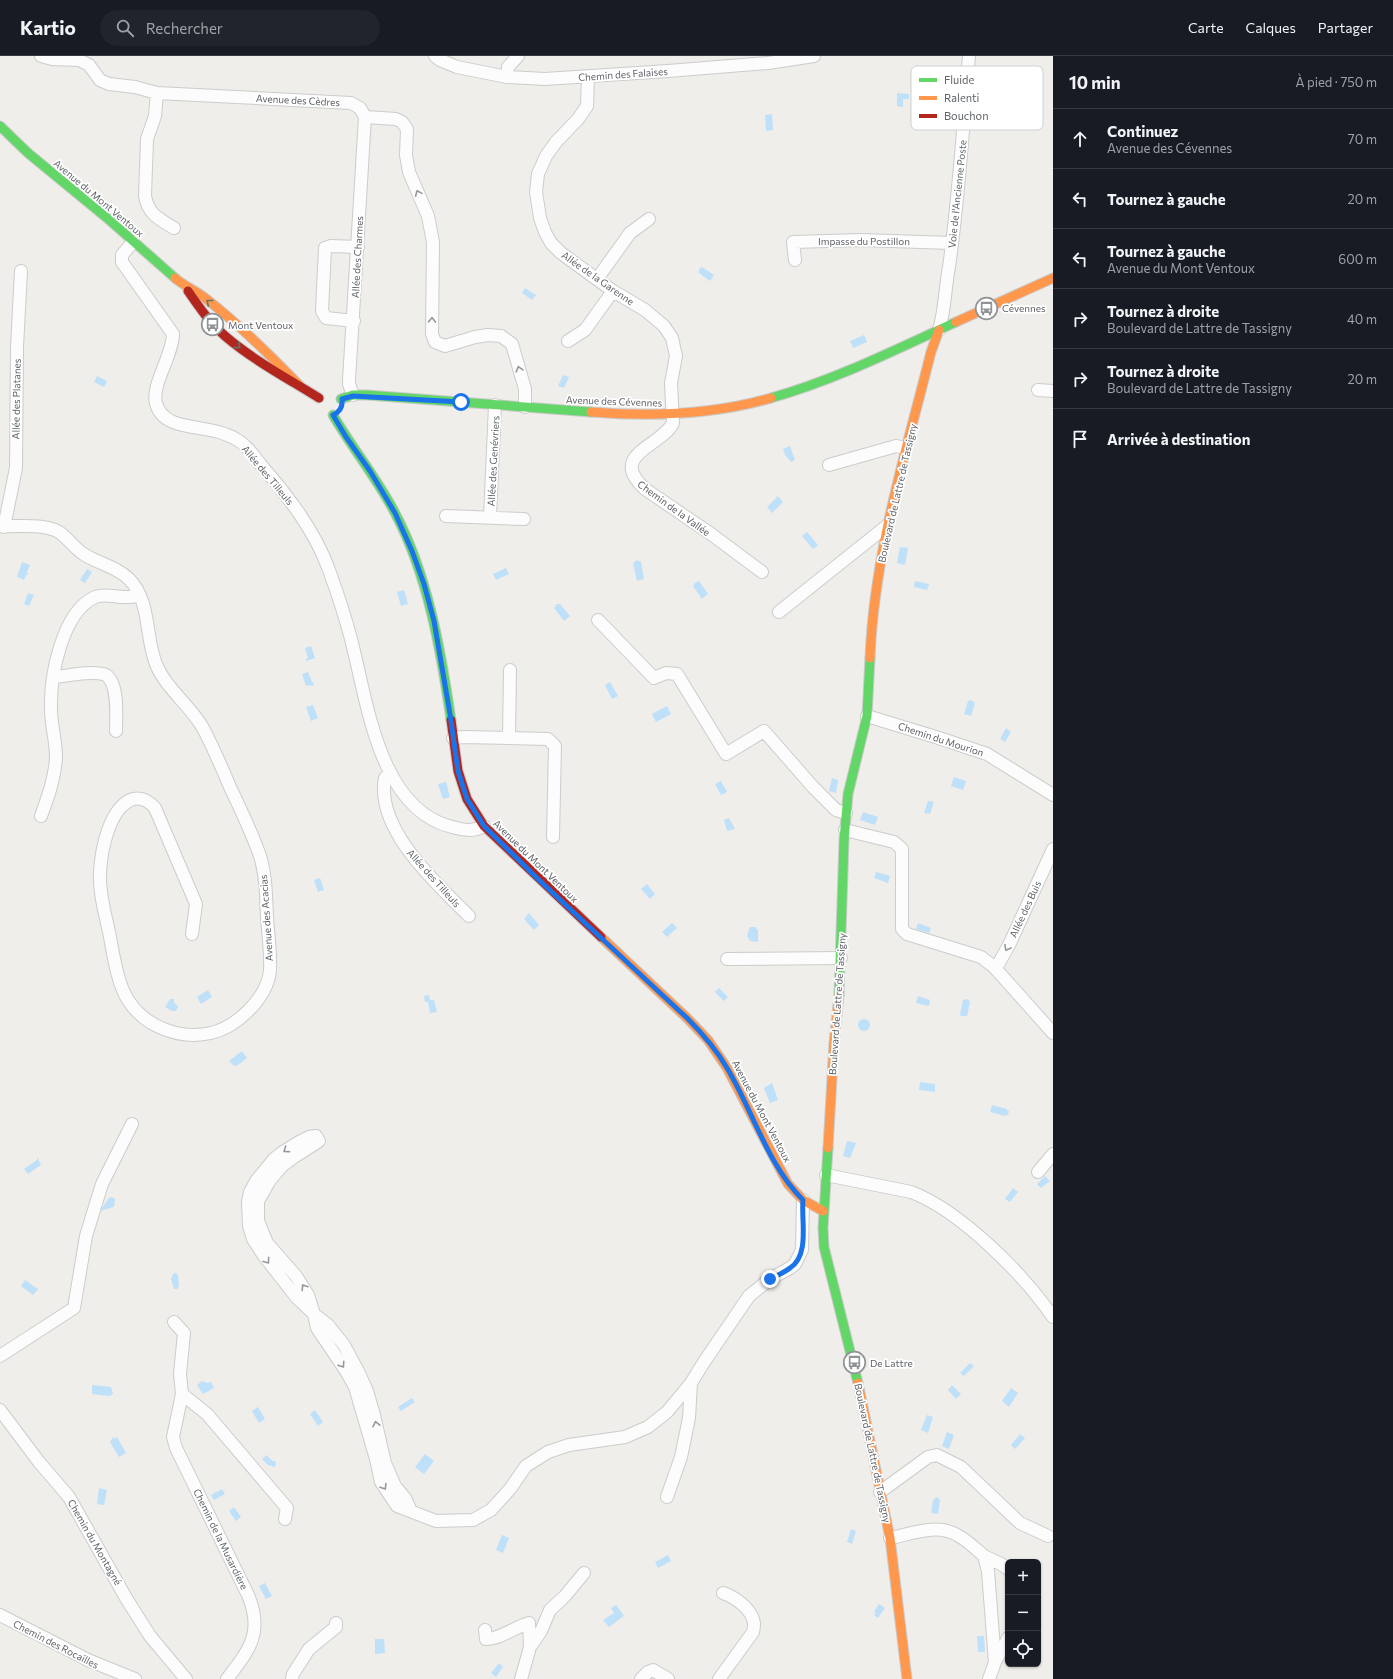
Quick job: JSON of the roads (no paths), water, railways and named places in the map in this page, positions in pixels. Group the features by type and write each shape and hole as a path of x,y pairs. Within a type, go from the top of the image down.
{"street":[{"name":"Avenue des Cèdres","path":"41,56 52,59 79,60 89,65 100,80 109,84 135,87 158,93 351,103 360,108 365,117"},
{"name":"Chemin des Falaises","path":"435,56 440,60 456,67 507,77 545,79 668,72 746,60 768,63 814,56"},
{"path":"507,77 508,67 518,56"},
{"name":"Voie de l'Ancienne Poste","path":"968,66 969,56"},
{"name":"Allée de la Garenne","path":"588,77 587,106 578,120 556,142 546,156 538,174 536,192 540,218 551,243 561,253 664,326 672,338 676,356 671,383 672,414"},
{"path":"158,93 155,116 147,139 145,196 147,205 155,217 174,228"},
{"path":"365,117 396,119 402,122 407,130 406,155 409,172 428,216 433,242 432,334 435,342 445,346 475,337 501,336 512,344 525,389 525,407"},
{"name":"Allée des Charmes","path":"353,396 349,384 354,321 365,117"},
{"name":"Avenue du Mont Ventoux","path":"0,126 28,153 184,286 204,297 229,318 269,354 319,406"},
{"name":"Voie de l'Ancienne Poste","path":"938,330 943,315 959,182 963,130"},
{"path":"597,279 630,232 649,219"},
{"name":"Impasse du Postillon","path":"795,260 793,242 862,240 952,243"},
{"name":"Allée des Tilleuls","path":"133,242 122,255 122,262 173,334 173,343 154,398 159,413 165,419 176,424 226,434 246,446 278,484 297,510 313,536 329,568 351,639 368,718 390,773 413,804 433,820 444,826 468,830 478,830 484,826"},
{"path":"354,321 326,318 322,311 324,248 331,246 358,247"},
{"name":"Allée des Platanes","path":"2,526 16,468 17,348 21,271"},
{"name":"Avenue des Cévennes","path":"337,403 353,396 638,415 710,411 743,406 775,398 839,375 1053,278"},
{"name":"Avenue du Mont Ventoux","path":"184,286 202,312 224,335 246,352 299,386"},
{"path":"568,341 585,330 613,290"},
{"name":"Boulevard de Lattre de Tassigny","path":"907,1679 890,1538 862,1399 828,1267 824,1247 824,1212 841,958 846,812 851,781 867,716 871,627 888,525 906,448 938,330"},
{"path":"1038,390 1053,391"},
{"path":"321,395 337,403 329,416 319,406 321,395"},
{"name":"Avenue du Mont Ventoux","path":"337,403 346,437 370,471 395,513 412,551 424,584 434,621 460,781 467,799 484,826 536,877 687,1018 708,1040 727,1068 788,1184 803,1200 824,1212"},
{"name":"Allée des Genévriers","path":"490,517 495,405"},
{"name":"Chemin de la Vallée","path":"672,414 673,423 671,426 634,458 632,470 636,480 645,489 711,534 762,572"},
{"path":"829,465 896,446 906,448"},
{"name":"Allée des Genévriers","path":"446,516 524,519"},
{"path":"779,612 888,525"},
{"name":"Avenue des Acacias","path":"2,526 38,527 61,533 86,556 111,567 124,575 138,589 155,663 164,678 192,713 210,742 260,858 265,884 270,974 263,989 254,1006 241,1018 213,1033 197,1035 174,1034 161,1028 140,1014 127,999 118,975 103,902 100,876 109,829 116,812 120,807 132,800 144,799 155,808 196,904 192,934"},
{"path":"41,816 54,773 55,742 51,709 57,658 66,632 73,618 83,606 98,596 128,598 140,596"},
{"path":"598,620 654,678 666,672 677,674 726,754 764,731 813,787 836,810 846,812"},
{"path":"509,738 510,670"},
{"path":"54,677 89,673 105,675 112,682 116,700 116,731"},
{"name":"Chemin du Mourion","path":"867,716 987,754 1053,795"},
{"path":"453,738 548,739 555,746 553,837"},
{"name":"Allée des Tilleuls","path":"390,773 385,778 385,793 392,822 399,836 431,877 469,916"},
{"path":"845,830 894,842 902,849 902,929 907,934 981,957 994,967 1053,1033"},
{"name":"Allée des Buis","path":"994,967 999,963 1010,943 1053,849"},
{"path":"727,959 841,958"},
{"path":"0,1356 74,1308 86,1236 102,1184 132,1124"},
{"path":"314,1314 308,1295 296,1276 267,1243 258,1221 258,1201 270,1180 282,1166 319,1141 316,1136 309,1137 299,1142 274,1160 266,1168 250,1192 247,1214 253,1239 264,1256 297,1298 314,1314 328,1325 344,1345 367,1391 385,1463 395,1486 405,1498 412,1511 436,1521 473,1520 491,1510 510,1489 526,1466 548,1452 569,1445 625,1437 648,1427 668,1412 691,1383 750,1296 770,1279 790,1268 800,1256 803,1242 803,1200"},
{"path":"1038,1172 1053,1154"},
{"path":"826,1175 911,1192 924,1197 962,1223 1003,1258 1040,1298 1053,1317"},
{"name":"Chemin de la Musardière","path":"174,1322 184,1333 180,1374 182,1394 173,1437 176,1448 248,1595 256,1619 252,1639 245,1654 227,1679"},
{"path":"667,1497 681,1457 689,1418 691,1383"},
{"path":"182,1394 207,1414 287,1508 285,1519"},
{"name":"Chemin du Montagné","path":"0,1410 39,1462 69,1497 126,1598 150,1636 186,1678"},
{"path":"880,1492 928,1457 937,1455 961,1467 1020,1523 1048,1536"},
{"path":"890,1538 931,1529 945,1529 958,1535 984,1556 1005,1567"},
{"path":"984,1556 992,1610 995,1662"},
{"path":"530,1647 541,1631 550,1610 565,1596 584,1573"},
{"path":"719,1679 753,1632 754,1623 750,1613 733,1596 723,1593"},
{"name":"Chemin des Rocailles","path":"0,1615 88,1660 135,1679"},
{"path":"292,1679 293,1674 309,1649 336,1628 336,1623"},
{"path":"485,1630 486,1639 493,1640 513,1629 529,1623 530,1647 521,1679"},
{"path":"989,1679 995,1662 1005,1644"},
{"path":"641,1679 648,1672 653,1670 668,1679"}],"water":[{"path":"897,93 909,94 909,99 903,99 903,107 897,106"},
{"path":"772,114 773,130 766,131 765,115"},
{"path":"702,267 714,275 710,281 699,273 699,269"},
{"path":"525,288 536,295 532,300 522,293"},
{"path":"864,335 867,342 853,348 850,341"},
{"path":"563,375 569,377 564,388 558,386"},
{"path":"97,376 107,381 104,387 94,382"},
{"path":"790,446 795,460 791,462 785,455 783,449"},
{"path":"778,496 783,502 772,513 767,507"},
{"path":"807,532 818,545 813,549 802,536"},
{"path":"900,547 908,548 905,565 897,563"},
{"path":"637,560 641,562 644,579 637,581 633,563"},
{"path":"22,562 30,565 27,572 28,575 26,575 24,580 17,577"},
{"path":"506,568 509,574 496,580 493,574"},
{"path":"87,569 92,572 85,583 80,580"},
{"path":"699,581 708,594 702,599 693,586"},
{"path":"915,581 929,584 927,590 914,587"},
{"path":"404,590 408,604 401,606 397,592"},
{"path":"28,593 34,595 29,606 24,604"},
{"path":"557,604 560,604 570,616 564,621 554,608"},
{"path":"311,646 315,658 306,661 308,658 305,648"},
{"path":"308,672 314,685 311,686 306,686 302,674"},
{"path":"610,682 618,696 612,699 605,685"},
{"path":"971,700 975,703 971,716 964,714 968,701"},
{"path":"313,705 318,718 311,721 306,707"},
{"path":"667,706 671,714 656,722 652,714"},
{"path":"1006,728 1011,732 1005,742 1000,739"},
{"path":"954,777 966,781 963,790 951,786"},
{"path":"832,778 838,780 836,793 829,791"},
{"path":"721,781 727,792 721,795 715,784"},
{"path":"446,782 450,797 443,799 438,784"},
{"path":"928,801 934,802 930,814 924,813"},
{"path":"863,812 878,817 875,825 860,820"},
{"path":"729,818 735,829 727,831 724,820"},
{"path":"876,872 890,876 888,883 874,878"},
{"path":"320,878 324,890 318,892 314,880"},
{"path":"647,884 655,894 650,899 641,889"},
{"path":"529,913 539,925 534,930 524,919"},
{"path":"672,923 677,928 667,937 662,932"},
{"path":"918,923 931,928 929,933 916,929"},
{"path":"750,927 755,927 758,930 758,942 750,941 747,936"},
{"path":"719,988 728,997 724,1001 715,992"},
{"path":"208,990 212,997 201,1004 197,997"},
{"path":"429,995 430,1000 434,1000 437,1012 430,1013 428,1002 425,1002 424,996"},
{"path":"918,996 930,1000 929,1006 916,1003"},
{"path":"170,999 174,999 174,1003 178,1006 176,1011 172,1011 165,1007"},
{"path":"968,999 970,1002 967,1016 961,1016 960,1014 963,1000"},
{"path":"862,1019 866,1019 870,1025 866,1031 862,1031 858,1027 858,1023"},
{"path":"242,1051 247,1058 238,1065 234,1066 229,1061"},
{"path":"920,1082 935,1084 935,1092 919,1090"},
{"path":"772,1083 778,1100 770,1103 764,1088"},
{"path":"992,1105 1007,1109 1009,1111 1008,1115 1005,1116 990,1112"},
{"path":"847,1141 856,1143 850,1158 843,1156"},
{"path":"37,1157 41,1165 28,1174 24,1169 37,1160"},
{"path":"1045,1176 1050,1181 1041,1188 1037,1184"},
{"path":"1013,1188 1018,1192 1010,1202 1005,1199"},
{"path":"112,1197 115,1199 114,1207 100,1211 109,1198"},
{"path":"176,1273 178,1275 179,1286 177,1289 174,1289 171,1279 173,1274"},
{"path":"25,1280 38,1289 33,1295 21,1286"},
{"path":"970,1363 974,1366 964,1376 960,1373"},
{"path":"202,1381 207,1383 211,1382 214,1388 203,1394 197,1385"},
{"path":"92,1385 111,1387 113,1393 110,1396 92,1394"},
{"path":"952,1385 961,1394 956,1399 948,1390"},
{"path":"1011,1388 1018,1393 1009,1407 1002,1401"},
{"path":"412,1398 415,1402 401,1411 398,1407"},
{"path":"258,1407 265,1419 259,1423 252,1411"},
{"path":"315,1410 323,1422 318,1426 310,1414"},
{"path":"927,1415 933,1417 928,1433 921,1430"},
{"path":"947,1432 954,1435 949,1449 942,1446"},
{"path":"1020,1434 1025,1438 1015,1449 1011,1445"},
{"path":"113,1437 114,1439 117,1437 126,1453 119,1457 110,1442"},
{"path":"425,1454 434,1461 424,1474 415,1467"},
{"path":"267,1455 271,1460 276,1462 275,1467 268,1465 262,1459"},
{"path":"99,1488 107,1490 104,1505 97,1504"},
{"path":"222,1489 225,1494 214,1500 211,1495"},
{"path":"937,1497 940,1500 938,1514 931,1513 933,1500"},
{"path":"234,1507 241,1517 236,1521 229,1511"},
{"path":"851,1529 856,1531 852,1544 847,1542"},
{"path":"502,1535 509,1538 503,1553 496,1550"},
{"path":"668,1555 671,1561 658,1568 655,1562"},
{"path":"265,1583 272,1596 266,1599 259,1586"},
{"path":"879,1604 885,1608 878,1618 874,1615 876,1613 874,1612"},
{"path":"616,1605 624,1616 609,1627 603,1620 614,1613 611,1608"},
{"path":"977,1636 984,1636 985,1652 978,1652"},
{"path":"375,1639 384,1639 385,1653 375,1654"},
{"path":"499,1663 503,1667 496,1677 491,1673"}],"place":[{"name":"Cévennes","path":"986,308"},
{"name":"Mont Ventoux","path":"213,325"},
{"name":"De Lattre","path":"854,1363"}]}
